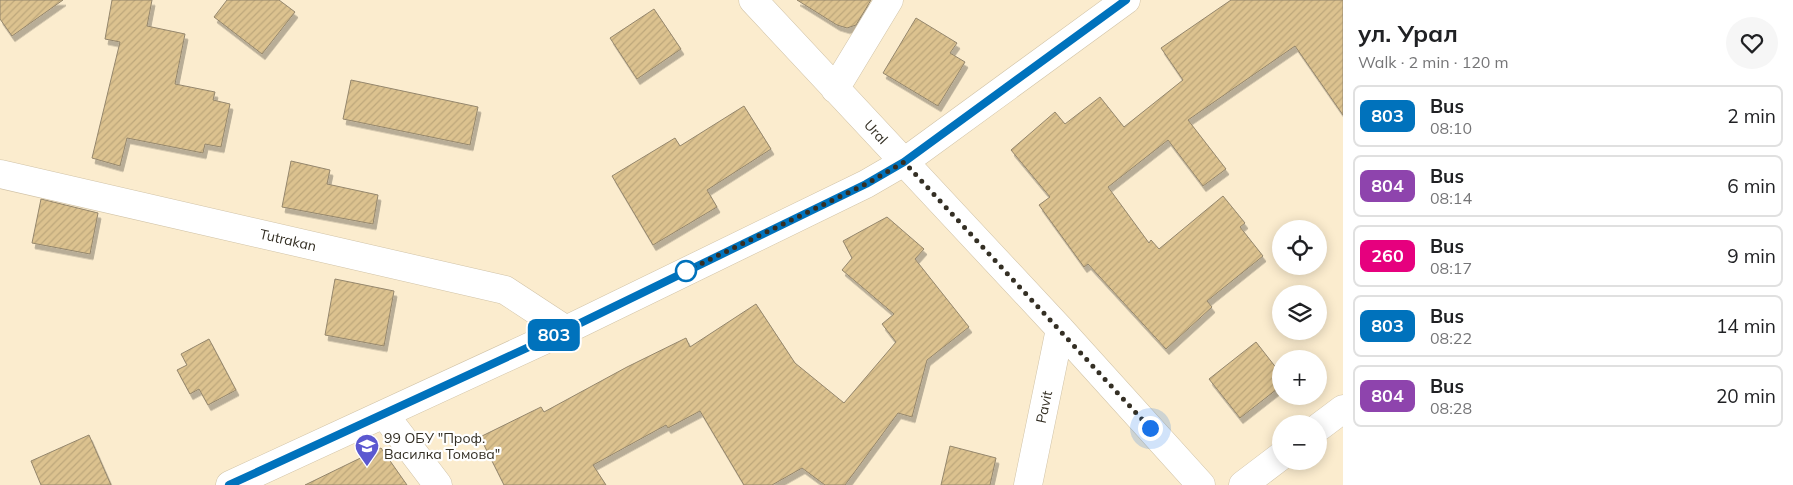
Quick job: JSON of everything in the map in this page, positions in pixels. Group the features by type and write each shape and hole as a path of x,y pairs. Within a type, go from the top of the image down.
{"street":[{"name":"Ural","path":"753,0 1060,329 1201,485"},
{"path":"836,89 889,0"},
{"path":"230,485 566,330 866,184 904,162 1126,0"},
{"name":"Tutrakan","path":"0,174 504,290 566,330"},
{"name":"Pavit","path":"1028,485 1060,329"},
{"path":"1327,421 1343,409"},
{"path":"384,414 438,485"},
{"path":"1243,485 1272,463"}],"building":[{"path":"0,0 63,0 12,36 0,19"},
{"path":"112,0 152,0 147,26 185,34 175,84 215,92 213,100 230,104 221,147 205,144 203,153 127,138 120,166 92,158 120,42 105,39"},
{"path":"227,0 279,0 295,12 262,54 214,17"},
{"path":"797,0 871,0 856,25 847,28 837,25"},
{"path":"1231,0 1343,0 1343,115 1295,46 1188,120 1226,169 1203,186 1168,140 1108,187 1149,243 1151,240 1159,249 1223,196 1245,223 1240,227 1263,256 1207,301 1212,307 1166,349 1088,264 1084,267 1039,205 1050,197 1011,150 1055,112 1065,124 1100,97 1124,127 1183,80 1161,48"},
{"path":"654,9 681,49 637,79 610,38"},
{"path":"916,18 957,43 950,53 965,62 938,106 883,73"},
{"path":"351,80 478,107 470,145 343,119"},
{"path":"744,106 771,149 707,190 717,207 653,245 612,176 675,138 680,146"},
{"path":"291,161 330,170 327,184 378,195 373,224 282,207"},
{"path":"41,199 98,213 90,254 32,243"},
{"path":"887,217 924,249 915,259 969,327 927,360 912,417 898,413 845,485 825,485 802,468 772,485 744,485 700,411 668,428 666,425 593,465 606,485 504,485 480,437 541,407 544,412 627,367 686,338 690,347 756,304 795,363 844,403 896,342 882,324 894,314 842,270 852,258 843,241"},
{"path":"335,279 394,291 384,346 325,335"},
{"path":"209,339 236,390 208,405 199,389 190,394 177,370 187,365 181,354"},
{"path":"1256,342 1272,362 1272,393 1240,418 1209,379"},
{"path":"89,435 111,485 41,485 31,461"},
{"path":"950,446 996,458 990,485 941,485"},
{"name":"99 ОБУ \"Проф. Василка Томова\"","path":"381,448 407,485 305,485"}],"bus line":[{"name":"803","path":"229,485 566,330 866,184 904,162 1126,0"}],"place":[{"name":"99 ОБУ \"Проф. Василка Томова\"","path":"367,467"}],"route":[{"path":"686,271 866,184 904,162 1150,428"}]}
